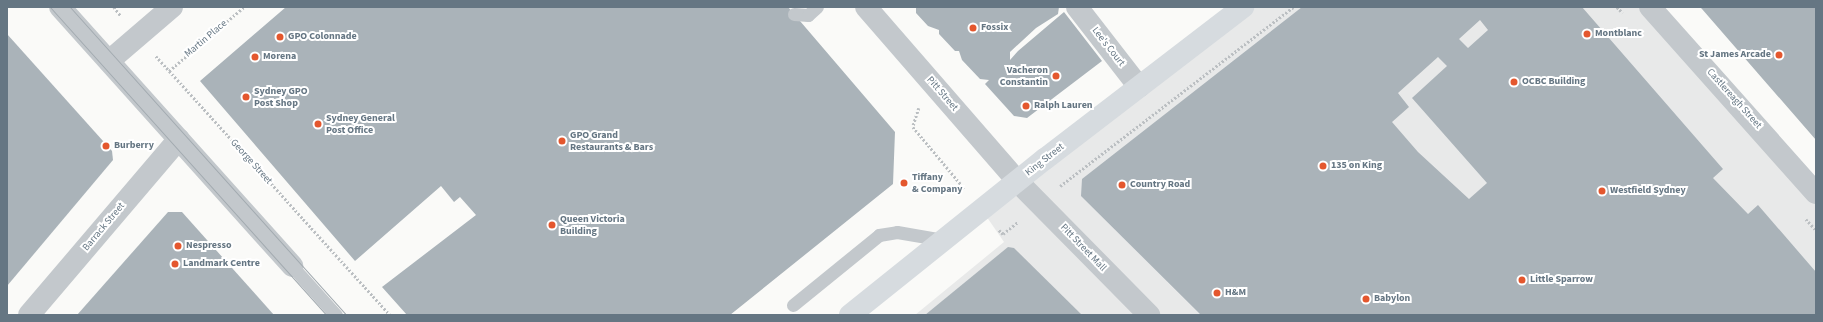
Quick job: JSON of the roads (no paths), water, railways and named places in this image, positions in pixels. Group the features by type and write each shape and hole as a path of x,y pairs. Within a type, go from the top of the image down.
{"main road":[{"name":"King Street","path":"850,315 1243,7"}],"street":[{"path":"60,7 292,266"},
{"path":"109,61 172,7"},
{"name":"Pitt Street","path":"866,7 1018,182"},
{"name":"Lee's Court","path":"1078,7 1139,87"},
{"name":"Castlereagh Street","path":"1650,7 1816,193"},
{"name":"Barrack Street","path":"29,315 179,139"},
{"name":"Pitt Street Mall","path":"1018,182 1149,315"}],"lane":[{"path":"794,14 808,15 817,7"},
{"path":"793,305 880,235 897,232 944,240"},
{"path":"292,266 336,315"}],"tram line":[{"path":"50,7 326,315"},
{"path":"70,7 346,315"}],"place":[{"name":"Fossix","path":"973,28"},
{"name":"Montblanc","path":"1587,34"},
{"name":"GPO Colonnade","path":"280,37"},
{"name":"St James Arcade","path":"1779,55"},
{"name":"Morena","path":"255,57"},
{"name":"Vacheron Constantin","path":"1056,76"},
{"name":"OCBC Building","path":"1514,82"},
{"name":"Sydney GPO Post Shop","path":"246,97"},
{"name":"Ralph Lauren","path":"1026,106"},
{"name":"Sydney General Post Office","path":"318,124"},
{"name":"GPO Grand Restaurants & Bars","path":"562,141"},
{"name":"Burberry","path":"106,146"},
{"name":"135 on King","path":"1323,166"},
{"name":"Tiffany & Company","path":"904,183"},
{"name":"Country Road","path":"1122,185"},
{"name":"Westfield Sydney","path":"1602,191"},
{"name":"Queen Victoria Building","path":"552,225"},
{"name":"Nespresso","path":"178,246"},
{"name":"Landmark Centre","path":"175,264"},
{"name":"Little Sparrow","path":"1522,280"},
{"name":"H&M","path":"1217,293"},
{"name":"Babylon","path":"1366,299"}]}
